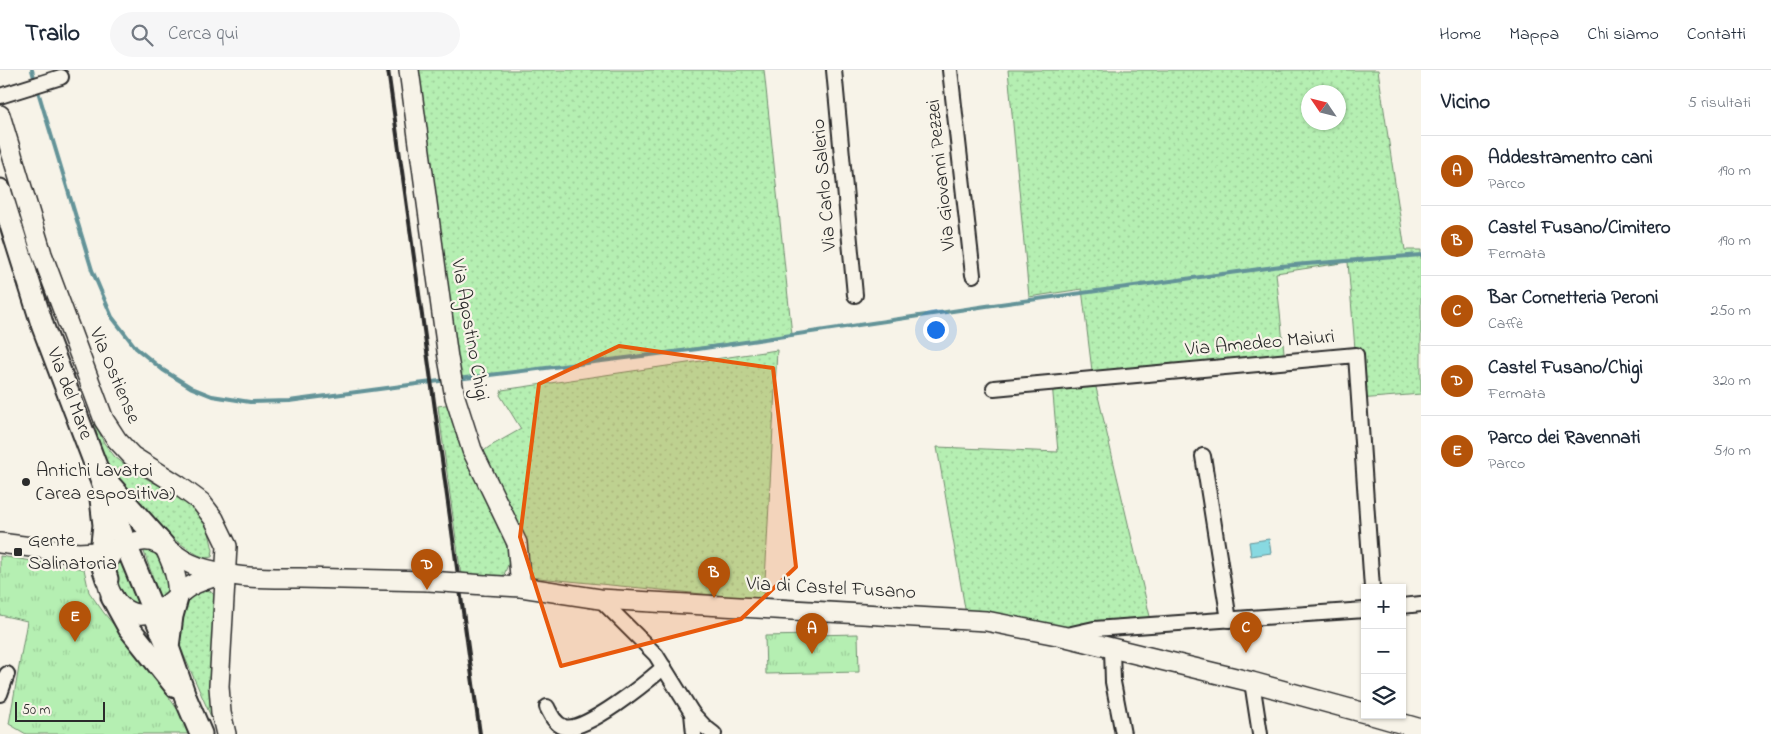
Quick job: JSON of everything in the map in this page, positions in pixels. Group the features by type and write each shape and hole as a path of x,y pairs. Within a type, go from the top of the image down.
{"main road":[{"name":"Via del Mare","path":"0,190 43,327 100,474 113,549 153,612 201,734"},
{"path":"100,474 164,546"},
{"path":"113,549 102,564 109,588 135,636 186,699"},
{"path":"168,647 177,598"}],"street":[{"name":"Via Agostino Chigi","path":"409,70 455,397 472,450 517,543 521,587"},
{"name":"Via Carlo Salerio","path":"834,70 855,295"},
{"name":"Via Giovanni Pezzei","path":"950,70 973,275"},
{"path":"0,96 61,77"},
{"name":"Via Ostiense","path":"0,115 42,254 104,420 117,440 132,456 178,484 201,502 214,519 227,546 219,686 221,713 226,734"},
{"name":"Via Amedeo Maiuri","path":"994,388 1356,355 1372,584"},
{"path":"1203,456 1229,620"},
{"path":"0,543 78,553 113,549 147,540 164,546 195,566 225,574"},
{"path":"164,546 171,559 177,581 177,598"},
{"path":"227,546 249,568 266,578"},
{"path":"78,553 93,563 109,588 130,612 136,614 153,612 168,605 195,584 225,574"},
{"name":"Via di Castel Fusano","path":"225,574 266,578 429,582 521,587 600,599 986,621 1062,636 1091,636 1112,649 1252,682 1361,712"},
{"path":"600,599 656,655 692,712 714,734"},
{"path":"1406,606 1421,604"},
{"path":"1091,636 1229,620 1361,610"},
{"path":"1112,649 1113,682 1123,734"},
{"path":"547,706 554,720 564,727 574,727 603,713 644,685 664,667"},
{"path":"0,694 7,674"},
{"path":"1252,682 1260,734"},
{"path":"692,712 694,734"},
{"path":"1387,719 1421,728"}],"highlighted area":[{"path":"619,346 773,368 796,567 741,619 561,666 520,537 539,384"}],"green space":[{"path":"409,70 764,70 792,335 446,381"},
{"path":"1008,70 1378,70 1405,250 1421,250 1421,394 1359,399 1348,262 1276,273 1285,362 1094,379 1152,625 1062,636 967,620 937,447 1058,452 1052,383 1093,379 1082,289 1029,297"},
{"path":"777,350 764,600 528,577 527,545 513,513 492,479 480,454 521,429 500,395 502,390"},
{"path":"451,404 503,534 510,559 504,575 497,581 462,583 438,406"},
{"path":"93,419 104,443 115,457 136,473 188,501 207,524 213,550 212,557 206,558 198,555 157,527 134,506 124,494 106,464"},
{"path":"142,546 160,558 166,570 168,592 160,598"},
{"path":"120,553 138,605 128,605 116,586 115,557"},
{"path":"0,556 84,569 89,592 145,663 182,716 189,734 26,734 9,724 27,621 0,615"},
{"path":"206,590 212,593 216,600 212,719 178,642 184,605 195,594"},
{"path":"858,634 859,672 766,674 765,636"}],"water":[{"path":"1269,539 1271,553 1251,556 1249,542"}],"waterway":[{"path":"32,70 35,81"},
{"path":"37,88 92,270 112,317 136,348 163,370 192,388 212,396 250,402 289,401 447,380"},
{"path":"457,379 698,349 993,305 1281,266 1421,255"}],"railway":[{"path":"388,70 480,734"}],"place":[{"name":"Antichi Lavatoi (area espositiva)","path":"26,482"},
{"name":"Gente Salinatoria","path":"18,552"},
{"name":"Castel Fusano/Chigi","path":"427,590"},
{"name":"Castel Fusano/Cimitero","path":"714,598"},
{"name":"Parco dei Ravennati","path":"75,642"},
{"name":"Bar Cornetteria Peroni","path":"1246,653"},
{"name":"Addestramentro cani","path":"812,654"}]}
